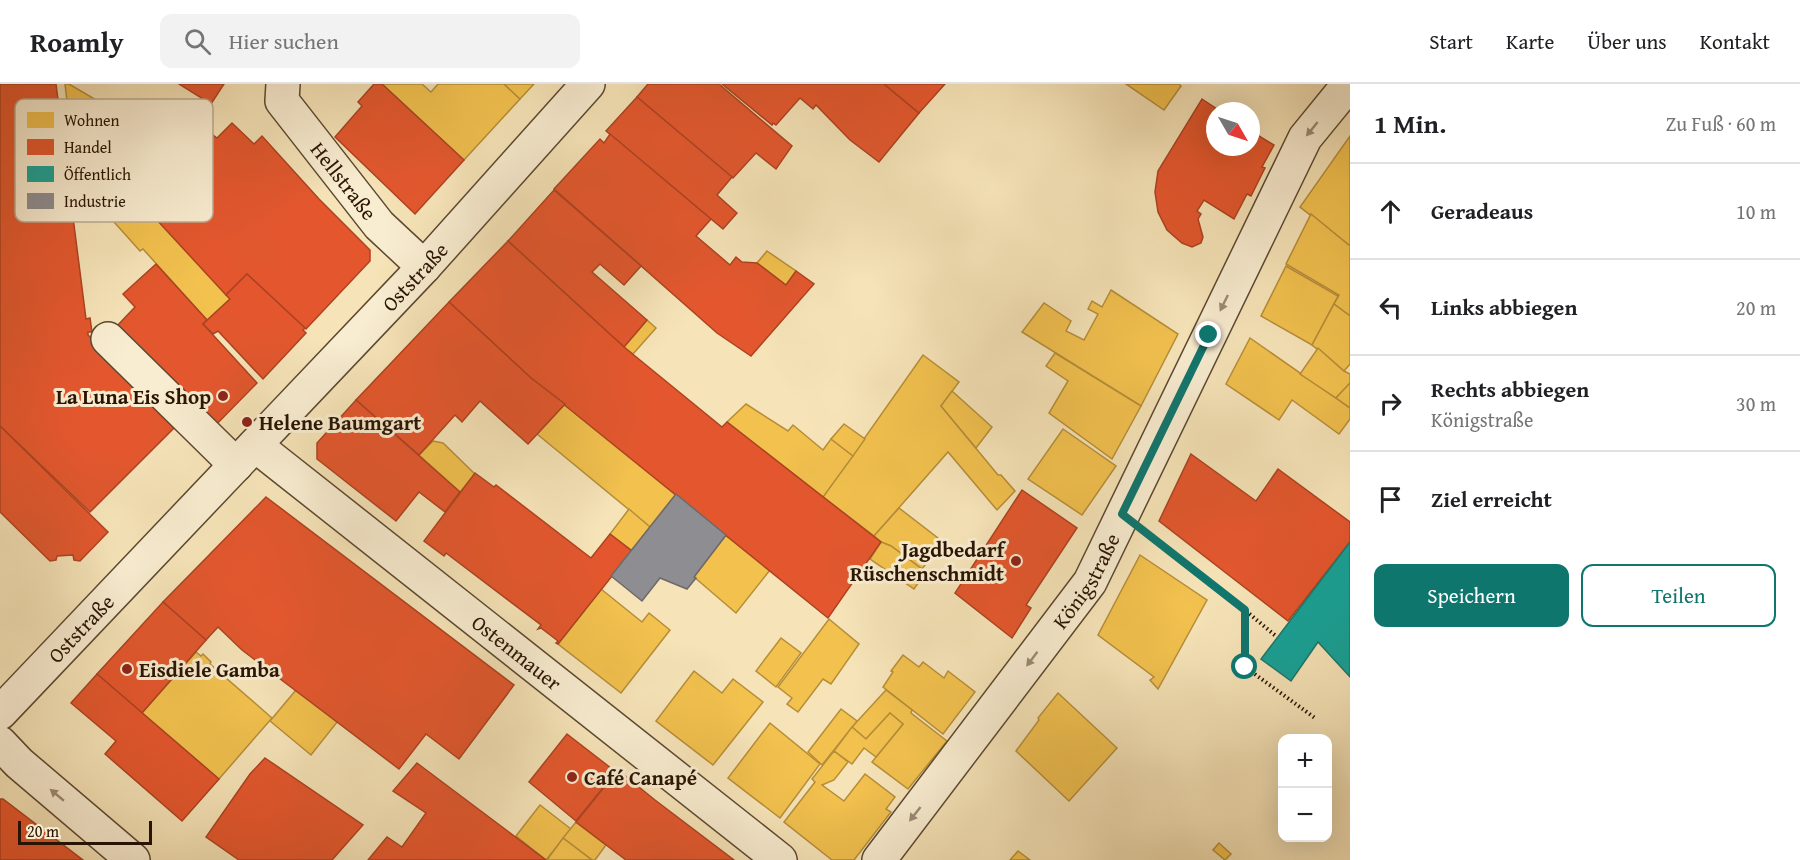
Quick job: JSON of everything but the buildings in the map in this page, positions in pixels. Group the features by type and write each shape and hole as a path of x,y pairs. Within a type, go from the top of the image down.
{"street":[{"name":"Hellstraße","path":"283,84 282,101 379,225 424,267"},
{"name":"Oststraße","path":"0,713 424,267 588,84"},
{"name":"Königstraße","path":"879,860 1090,582 1305,138 1349,84"},
{"path":"108,339 206,436 245,455"},
{"name":"Ostenmauer","path":"245,455 309,489 780,860"},
{"path":"0,744 19,764 133,860"}],"path":[{"path":"1122,514 1277,637"},
{"path":"1245,610 1245,667 1315,718"}],"place":[{"name":"La Luna Eis Shop","path":"223,396"},
{"name":"Helene Baumgart","path":"247,422"},
{"name":"Jagdbedarf Rüschenschmidt","path":"1016,561"},
{"name":"Eisdiele Gamba","path":"127,669"},
{"name":"Café Canapé","path":"572,777"}],"route":[{"path":"1209,335 1122,514 1245,610 1245,667"}]}
